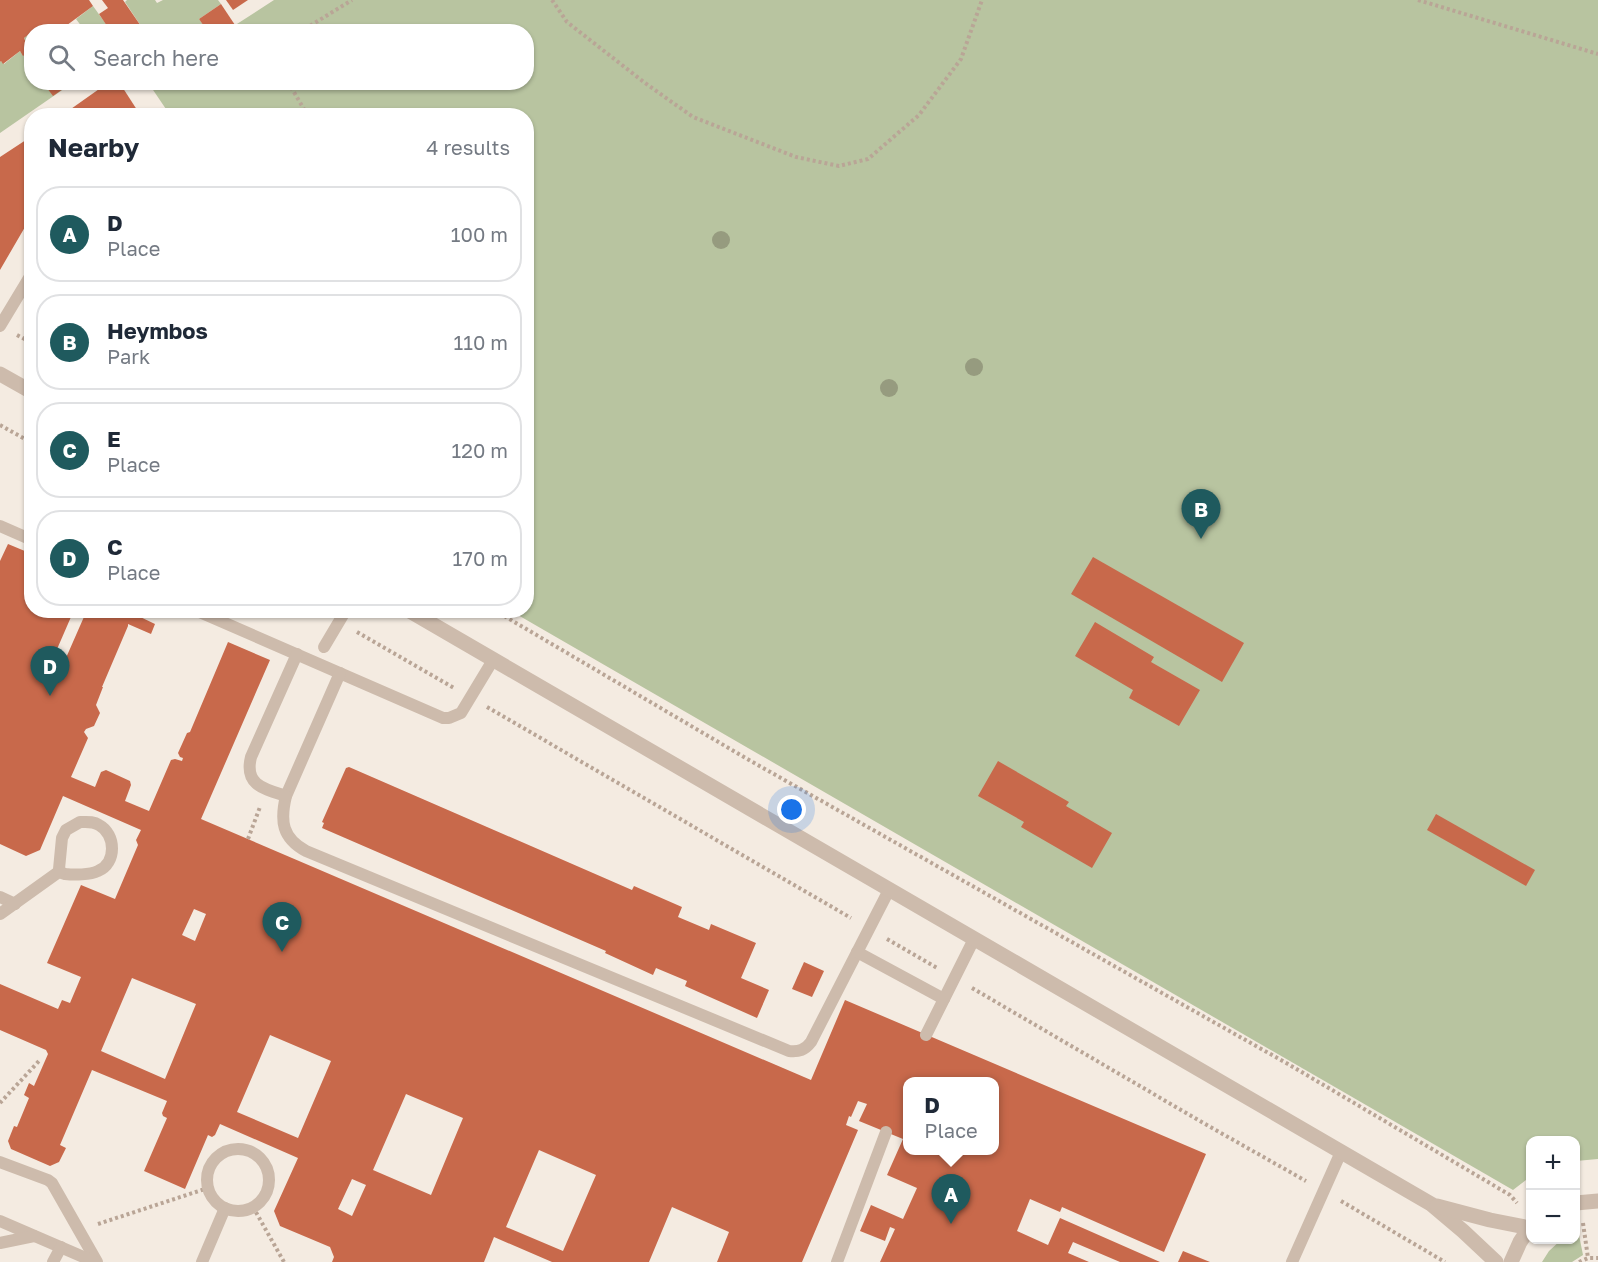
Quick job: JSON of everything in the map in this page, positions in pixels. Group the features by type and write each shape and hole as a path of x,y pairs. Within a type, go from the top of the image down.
{"street":[{"path":"0,374 24,388"},
{"path":"422,618 1431,1204 1496,1262"},
{"path":"1580,1202 1598,1201"},
{"path":"1431,1204 1526,1227"},
{"path":"1511,1262 1526,1234"}],"lane":[{"path":"0,326 24,286"},
{"path":"0,526 24,536"},
{"path":"214,618 443,718 461,713 493,660"},
{"path":"324,646 341,618"},
{"path":"286,796 259,786 253,780 249,765 297,654"},
{"path":"340,673 286,796 283,808 284,829 297,846 789,1051 802,1050 811,1042 889,890"},
{"path":"80,822 97,824 104,828 109,834 113,851 105,867 97,872 68,875 60,871 62,838 66,830 80,822"},
{"path":"0,914 60,871"},
{"path":"0,897 15,904"},
{"path":"926,1035 974,939"},
{"path":"857,952 944,999"},
{"path":"837,1262 886,1132"},
{"path":"234,1149 255,1154 267,1170 269,1181 267,1191 253,1207 244,1210 225,1208 212,1196 207,1178 210,1168 224,1152 234,1149"},
{"path":"1292,1262 1341,1152"},
{"path":"0,1162 52,1183 96,1262"},
{"path":"202,1262 225,1208"},
{"path":"0,1221 96,1262"},
{"path":"0,1244 34,1236"},
{"path":"53,1262 61,1247"}],"path":[{"path":"313,24 352,0"},
{"path":"552,0 567,22 693,117 796,157 839,166 868,159 919,115 961,59 982,0"},
{"path":"1418,0 1598,54"},
{"path":"293,90 303,108"},
{"path":"0,425 24,438"},
{"path":"508,618 749,760 1278,1058 1510,1195 1526,1221"},
{"path":"248,839 267,790"},
{"path":"0,1103 39,1061"},
{"path":"79,1231 208,1188"},
{"path":"253,1207 285,1262"},
{"path":"1580,1217 1588,1258"},
{"path":"1579,1262 1588,1258 1598,1258"}],"green space":[{"path":"127,0 155,0 157,3 163,0 218,0 221,4 199,19 203,24 140,24 125,2"},
{"path":"274,0 1598,0 1598,1159 1580,1161 1580,1136 1526,1136 1526,1180 1513,1190 523,618 534,618 534,108 165,108 153,90 534,90 534,24 237,24"},
{"path":"93,6 106,24 80,24 76,19"},
{"path":"20,51 23,55 24,90 62,90 36,108 24,108 24,116 0,133 0,62 4,64"},
{"path":"1580,1240 1583,1255 1572,1262 1542,1262 1557,1244 1580,1244"}],"building":[{"path":"0,0 89,0 93,6 68,24 24,24 24,55 20,51 3,64 0,62"},
{"path":"102,0 123,0 140,24 106,24 99,14 108,8"},
{"path":"226,0 248,0 233,10"},
{"path":"221,4 234,24 202,24 199,19"},
{"path":"48,90 62,90 53,96"},
{"path":"98,90 124,90 136,108 72,108"},
{"path":"24,141 24,229 0,270 0,157"},
{"path":"8,544 24,551 24,618 71,618 51,663 62,667 83,618 142,618 155,624 151,634 128,624 96,705 100,713 94,726 84,732 88,738 71,777 95,787 101,772 106,770 130,781 131,785 125,801 149,811 171,760 182,761 183,758 178,753 187,733 190,732 228,642 270,660 201,819 811,1080 845,1000 1206,1154 1164,1252 1062,1207 1060,1212 1030,1199 1017,1231 1048,1245 1060,1218 1160,1262 1120,1262 1073,1242 1068,1253 1089,1262 880,1262 895,1229 890,1227 885,1241 860,1231 871,1205 903,1219 917,1188 887,1175 903,1139 859,1121 867,1104 858,1101 846,1125 858,1130 802,1262 717,1262 729,1232 672,1207 649,1262 552,1262 494,1237 484,1262 332,1262 334,1257 330,1247 280,1226 274,1211 298,1158 220,1124 215,1135 212,1137 208,1135 185,1189 144,1171 167,1118 162,1113 167,1101 92,1070 60,1145 66,1148 59,1162 50,1166 11,1149 8,1141 14,1126 17,1127 29,1098 24,1095 29,1083 34,1086 48,1054 46,1050 0,1030 0,984 58,1009 62,1000 70,1003 81,977 47,963 81,885 115,899 138,845 136,840 141,830 63,796 40,850 26,856 0,844 0,561","holes":["194,909 206,914 195,941 182,935","132,978 196,1004 165,1079 101,1051","270,1035 331,1061 298,1138 237,1112","406,1094 463,1118 431,1195 373,1170","539,1150 596,1175 563,1251 506,1227","352,1179 366,1185 352,1216 338,1209"]},
{"path":"1093,557 1244,643 1222,682 1071,594"},
{"path":"1095,622 1154,657 1151,662 1200,690 1179,726 1129,698 1133,690 1075,656"},
{"path":"998,761 1069,802 1066,806 1112,833 1092,868 1021,827 1024,822 978,796"},
{"path":"349,767 632,890 634,886 682,907 678,917 709,930 711,924 756,943 741,978 769,990 757,1018 685,986 687,981 656,968 653,975 605,953 606,951 322,828 324,823 322,822 346,768"},
{"path":"1436,814 1535,870 1526,886 1427,830"},
{"path":"804,962 824,971 812,997 792,989"},
{"path":"1183,1251 1210,1262 1178,1262"}],"place":[{"name":"Heymbos","path":"1201,539"},
{"name":"C","path":"50,696"},
{"name":"E","path":"282,952"},
{"name":"D","path":"951,1224"}]}
